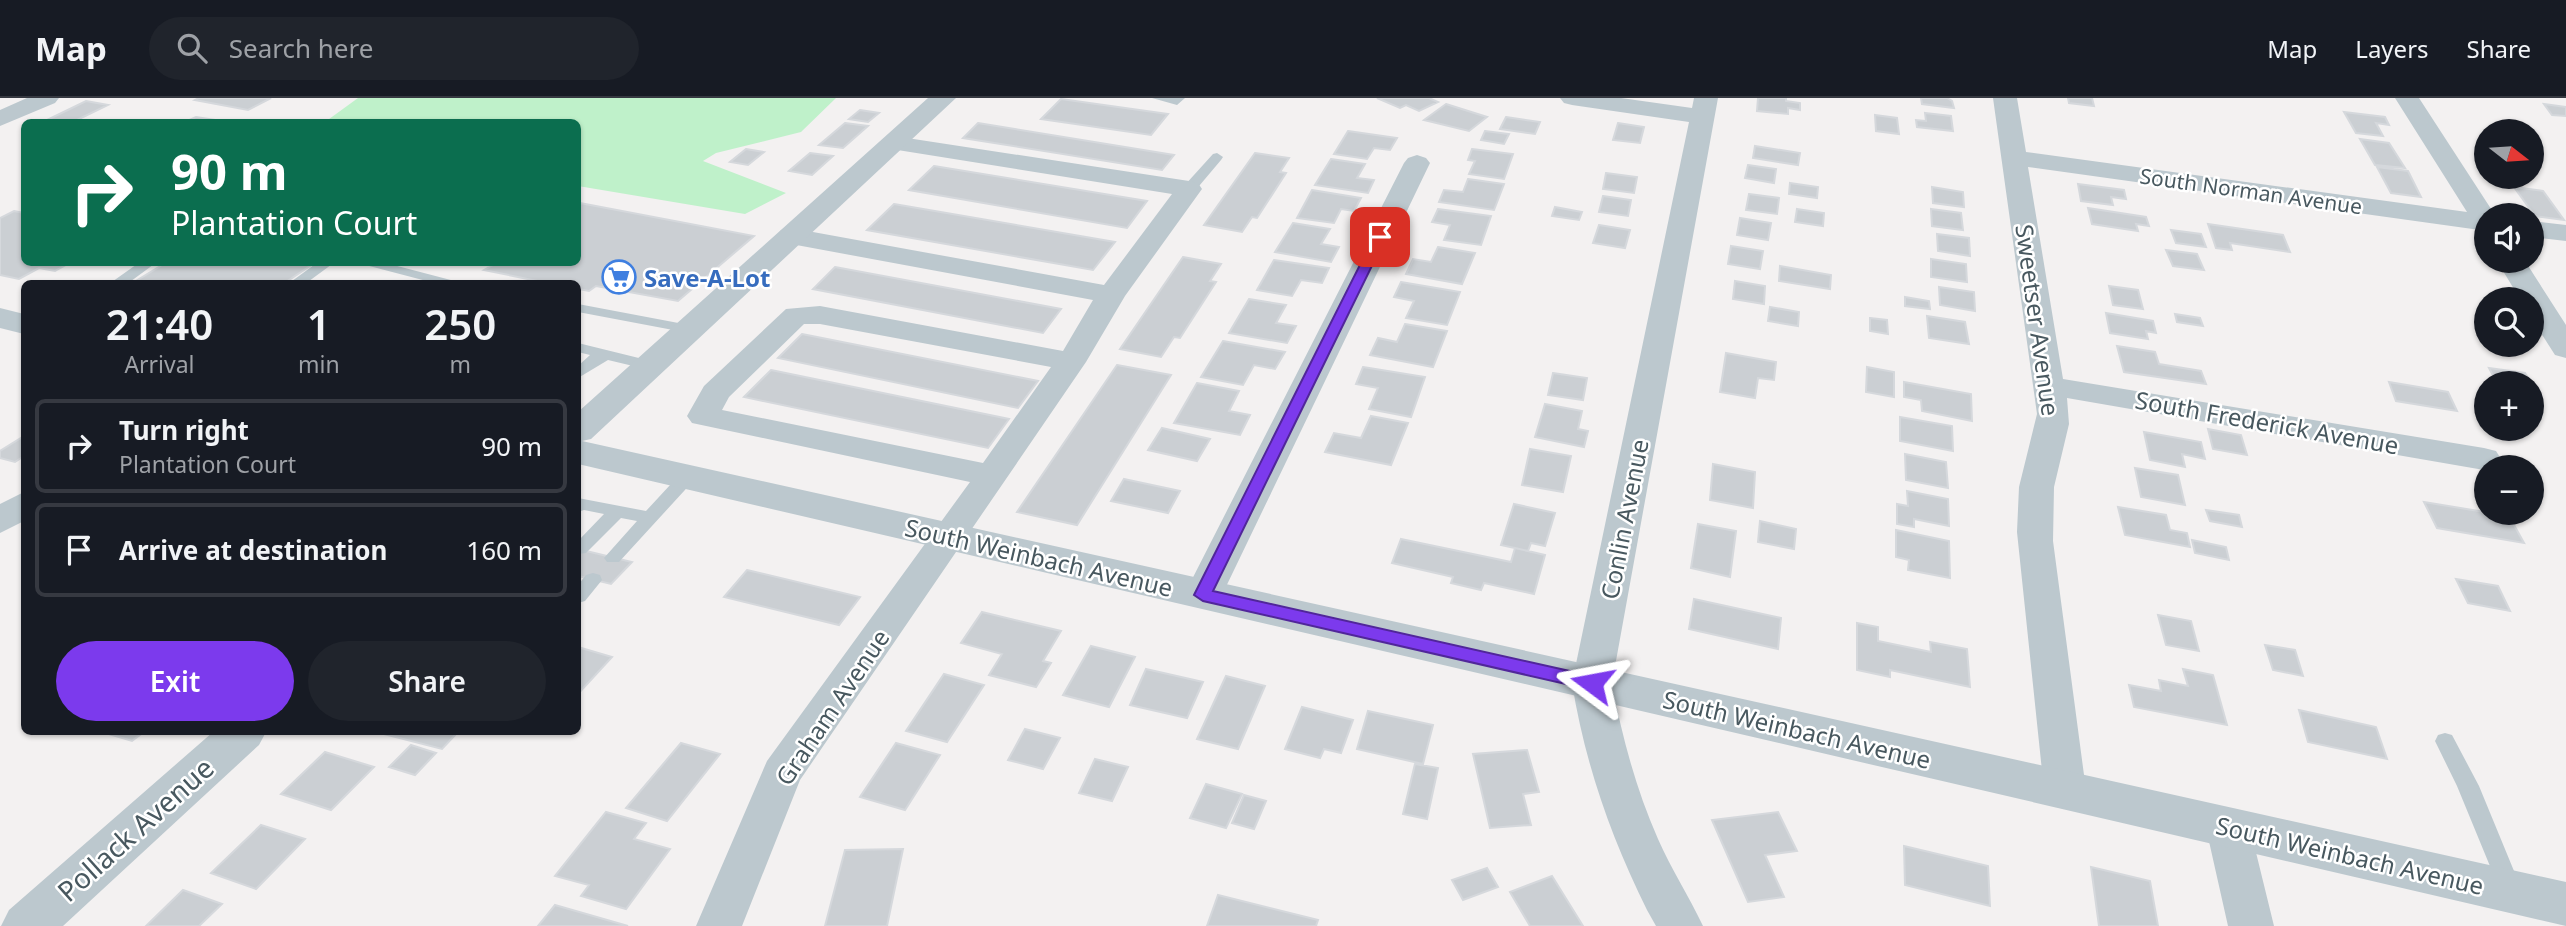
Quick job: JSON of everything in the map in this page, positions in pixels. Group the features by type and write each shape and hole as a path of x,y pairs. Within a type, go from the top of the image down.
{"street":[{"path":"0,119 47,98"},
{"path":"581,428 650,365 676,327 792,236 943,98"},
{"path":"1572,98 1704,107"},
{"name":"Sweetser Avenue","path":"2005,98 2050,386 2053,439 2039,477 2034,511 2035,550 2065,790"},
{"path":"2407,98 2474,203"},
{"name":"Conlin Avenue","path":"1680,926 1651,877 1616,794 1600,737 1592,683 1704,107"},
{"path":"894,143 1189,188"},
{"name":"South Norman Avenue","path":"2015,158 2474,221"},
{"path":"1203,595 1417,163"},
{"name":"Graham Avenue","path":"719,926 782,773 950,537 1071,362 1111,295 1189,188"},
{"path":"2544,230 2566,233"},
{"path":"792,236 1111,295"},
{"path":"2518,273 2566,349"},
{"path":"992,476 703,416 715,393 796,315 820,315 1071,362"},
{"path":"0,318 21,323"},
{"name":"South Frederick Avenue","path":"2050,386 2474,457"},
{"name":"South Weinbach Avenue","path":"581,453 689,475 1203,595 2566,904"},
{"path":"0,521 21,506"},
{"name":"Pollack Avenue","path":"27,926 240,735"},
{"path":"2228,828 2251,926"}],"lane":[{"path":"1158,98 1179,98"},
{"path":"1189,188 1217,157"},
{"path":"122,280 144,266"},
{"path":"301,280 322,266"},
{"path":"396,266 445,280"},
{"path":"581,309 676,327"},
{"path":"581,349 650,365"},
{"path":"581,370 596,358 608,355"},
{"path":"613,558 689,475"},
{"path":"581,503 650,518"},
{"path":"581,549 617,511"},
{"path":"581,593 593,579"},
{"path":"2445,741 2468,786 2511,892"}],"green space":[{"path":"358,98 836,98 801,132 716,153 703,161 786,193 745,214 581,187 581,119 329,119"}],"building":[{"path":"271,98 248,110 195,100"},
{"path":"1377,98 1429,98 1438,102 1419,111 1406,105 1400,108"},
{"path":"1758,98 1786,98 1786,101 1800,103 1800,110 1788,108 1788,114 1757,111"},
{"path":"1921,98 1947,98 1952,101 1954,108 1922,104"},
{"path":"2068,98 2092,98 2094,106 2069,103"},
{"path":"1061,99 1168,114 1151,135 1041,119"},
{"path":"86,101 108,105 79,119 49,119"},
{"path":"1446,104 1487,117 1469,131 1424,120"},
{"path":"2544,104 2566,107 2566,116 2552,115"},
{"path":"860,110 879,113 868,122 849,119"},
{"path":"2344,112 2385,117 2389,125 2376,123 2383,136 2356,133"},
{"path":"1925,113 1951,116 1953,131 1917,127 1916,120 1926,121"},
{"path":"1875,115 1897,118 1899,134 1876,131"},
{"path":"1506,117 1540,122 1535,134 1500,129"},
{"path":"845,123 868,126 843,148 819,145"},
{"path":"978,123 1174,155 1162,170 963,138"},
{"path":"1618,123 1644,127 1640,143 1613,140"},
{"path":"1348,131 1397,138 1390,150 1374,148 1367,159 1334,154"},
{"path":"1485,131 1509,134 1504,144 1481,140"},
{"path":"2360,139 2389,143 2405,168 2375,165"},
{"path":"1755,146 1800,153 1798,165 1753,158"},
{"path":"746,149 764,152 748,165 730,162"},
{"path":"1472,149 1513,154 1504,179 1469,174 1475,161 1468,160"},
{"path":"810,153 833,156 812,175 789,171"},
{"path":"1255,153 1289,158 1280,172 1286,173 1257,218 1252,217 1242,232 1204,225"},
{"path":"1331,159 1365,164 1357,178 1374,180 1368,193 1315,185"},
{"path":"1748,165 1776,169 1774,183 1745,178"},
{"path":"934,166 1147,201 1127,228 909,190"},
{"path":"2377,167 2408,171 2421,197 2391,193"},
{"path":"1606,173 1637,177 1634,193 1603,189"},
{"path":"1468,179 1504,184 1494,210 1439,202 1444,190 1463,192"},
{"path":"1790,183 1818,187 1817,198 1789,194"},
{"path":"2078,184 2124,190 2126,199 2111,197 2113,205 2081,201"},
{"path":"1932,187 1963,192 1964,207 1933,203"},
{"path":"2515,189 2543,191 2564,220 2544,217 2544,203 2526,203"},
{"path":"1312,190 1361,198 1354,211 1341,209 1334,223 1297,218"},
{"path":"1749,194 1779,198 1777,214 1746,210"},
{"path":"1603,196 1631,200 1628,216 1599,212"},
{"path":"581,203 754,236 678,301 596,286 589,291 581,290 581,280 533,280 484,270 491,266 581,266"},
{"path":"894,204 1115,242 1093,270 867,230"},
{"path":"1555,207 1582,212 1579,220 1552,216"},
{"path":"2088,208 2146,217 2149,226 2136,224 2138,231 2092,224"},
{"path":"1438,209 1491,216 1481,245 1444,240 1450,225 1432,222"},
{"path":"1797,209 1824,213 1823,226 1795,222"},
{"path":"1931,209 1961,213 1963,230 1932,226"},
{"path":"14,211 21,212 21,266 64,266 55,271 39,268 19,279 0,275 0,218"},
{"path":"1740,218 1771,223 1768,240 1737,235"},
{"path":"1293,223 1330,229 1321,244 1339,247 1331,262 1275,252"},
{"path":"2208,224 2283,235 2290,252 2230,243 2232,250 2216,248"},
{"path":"1599,225 1630,230 1625,248 1593,243"},
{"path":"2171,230 2201,234 2206,247 2176,243"},
{"path":"1937,234 1969,238 1970,256 1938,251"},
{"path":"1731,246 1763,251 1760,269 1728,264"},
{"path":"1438,247 1475,253 1462,284 1406,274 1413,259 1431,262"},
{"path":"2166,250 2197,254 2204,270 2173,266"},
{"path":"1183,257 1221,264 1210,281 1216,282 1180,338 1174,337 1161,357 1120,349"},
{"path":"1931,259 1966,264 1967,282 1931,277"},
{"path":"1274,260 1329,268 1322,283 1301,280 1292,296 1257,290"},
{"path":"160,266 310,266 289,280 138,280"},
{"path":"1780,266 1831,275 1830,289 1779,281"},
{"path":"835,267 1061,309 1043,333 813,289"},
{"path":"1735,281 1765,286 1764,304 1733,299"},
{"path":"1401,282 1460,292 1447,325 1406,318 1414,301 1394,297"},
{"path":"2109,286 2138,290 2143,309 2113,305"},
{"path":"1939,287 1974,292 1975,311 1940,305"},
{"path":"1905,297 1929,301 1930,309 1905,306"},
{"path":"1249,299 1286,305 1276,323 1296,326 1287,343 1229,333"},
{"path":"1770,307 1799,312 1798,326 1768,321"},
{"path":"2106,313 2153,321 2156,333 2146,331 2148,339 2110,333"},
{"path":"2175,314 2200,318 2203,326 2177,322"},
{"path":"1927,316 1965,322 1969,344 1929,338"},
{"path":"1870,318 1887,320 1888,334 1870,331"},
{"path":"1405,324 1447,331 1433,367 1370,355 1378,338 1397,342"},
{"path":"802,334 1038,381 1018,408 778,358"},
{"path":"1223,341 1285,352 1275,369 1254,365 1243,385 1201,377"},
{"path":"2117,346 2155,352 2159,364 2201,371 2206,384 2124,372"},
{"path":"1726,353 1776,362 1774,380 1758,378 1755,398 1720,392"},
{"path":"1117,365 1171,375 1077,525 1017,512"},
{"path":"1363,367 1425,377 1411,417 1369,409 1378,388 1356,384"},
{"path":"1867,367 1894,372 1894,397 1866,392"},
{"path":"771,370 1009,419 988,448 744,397"},
{"path":"1553,373 1587,378 1583,400 1548,395"},
{"path":"1904,382 1971,394 1972,421 1922,411 1921,400 1904,397"},
{"path":"2389,382 2448,392 2457,411 2396,401"},
{"path":"1197,383 1239,391 1229,411 1250,415 1240,435 1174,423"},
{"path":"1545,404 1582,411 1578,429 1588,431 1584,447 1535,437"},
{"path":"1371,416 1408,423 1391,465 1325,452 1334,433 1361,438"},
{"path":"1900,417 1952,426 1953,451 1900,441"},
{"path":"1162,428 1210,439 1197,461 1148,450"},
{"path":"2208,429 2241,435 2247,455 2213,449"},
{"path":"2144,432 2201,442 2205,459 2182,454 2185,467 2150,460"},
{"path":"21,438 21,458 15,462 0,458 0,451"},
{"path":"1530,449 1571,456 1563,492 1522,485"},
{"path":"1905,454 1946,462 1948,488 1906,480"},
{"path":"1713,464 1755,472 1753,508 1710,500"},
{"path":"2135,468 2178,475 2185,505 2141,497"},
{"path":"1124,479 1180,491 1168,513 1111,501"},
{"path":"1907,491 1948,499 1949,526 1914,519 1914,527 1897,524 1897,504 1908,506"},
{"path":"2424,502 2474,510 2474,525 2514,525 2524,543 2437,528"},
{"path":"1514,504 1555,513 1545,546 1531,543 1528,551 1501,545"},
{"path":"2118,507 2166,515 2170,530 2187,533 2190,547 2125,535"},
{"path":"2206,510 2239,515 2242,527 2210,521"},
{"path":"1760,521 1796,529 1794,549 1758,542"},
{"path":"1698,524 1736,531 1730,577 1691,568"},
{"path":"1896,530 1949,541 1950,578 1908,570 1909,560 1896,557"},
{"path":"1401,539 1511,562 1515,548 1545,555 1534,594 1484,583 1481,590 1451,583 1453,577 1392,563"},
{"path":"2192,540 2226,547 2229,560 2195,553"},
{"path":"581,550 632,562 611,584 581,577"},
{"path":"747,570 860,597 839,625 724,597"},
{"path":"2456,579 2498,586 2510,611 2468,603"},
{"path":"1694,599 1781,618 1778,649 1689,629"},
{"path":"982,612 1061,631 1043,661 1051,663 1036,687 989,675 1002,654 961,643"},
{"path":"2158,615 2191,621 2199,651 2166,645"},
{"path":"1857,623 1878,627 1878,641 1931,652 1930,642 1967,649 1970,687 1890,670 1890,677 1857,670"},
{"path":"2265,645 2295,650 2303,676 2273,670"},
{"path":"1091,646 1135,657 1109,707 1063,695"},
{"path":"581,648 612,657 581,691"},
{"path":"1146,669 1203,682 1187,718 1130,705"},
{"path":"2183,669 2213,675 2227,725 2134,707 2129,685 2161,691 2159,680 2188,686"},
{"path":"944,674 984,685 947,742 906,731"},
{"path":"1226,676 1265,686 1238,749 1197,739"},
{"path":"1302,707 1353,720 1341,753 1324,749 1320,758 1285,749"},
{"path":"2299,710 2376,727 2387,759 2308,742"},
{"path":"1368,711 1433,725 1423,764 1357,749"},
{"path":"1025,729 1060,738 1043,769 1008,760"},
{"path":"112,735 140,735 132,741"},
{"path":"388,735 455,735 442,749"},
{"path":"681,743 720,754 667,821 626,808"},
{"path":"896,743 940,755 905,810 860,797"},
{"path":"411,745 436,753 415,775 389,767"},
{"path":"1527,750 1539,792 1523,794 1531,825 1490,828 1473,754"},
{"path":"325,752 374,767 331,810 281,794"},
{"path":"1095,759 1128,767 1112,801 1079,793"},
{"path":"1415,764 1438,768 1427,819 1403,814"},
{"path":"1206,784 1242,794 1226,828 1190,818"},
{"path":"1244,795 1266,801 1254,829 1232,823"},
{"path":"606,812 646,823 634,839 670,849 626,909 581,896 589,885 555,876"},
{"path":"1778,812 1797,851 1765,855 1784,897 1748,902 1712,820"},
{"path":"261,825 305,839 256,889 211,873"},
{"path":"1904,846 1988,866 1990,906 1905,885"},
{"path":"903,849 887,926 825,926 845,850"},
{"path":"2091,867 2150,881 2158,926 2099,926"},
{"path":"1487,868 1498,887 1463,900 1452,880"},
{"path":"1552,876 1583,926 1530,926 1510,892"},
{"path":"183,890 222,904 199,926 146,926"},
{"path":"1218,895 1318,920 1316,926 1207,926"},
{"path":"555,905 628,926 538,926"}],"place":[{"name":"Save-A-Lot","path":"619,277"}],"route":[{"path":"1380,237 1203,595 1592,683"}]}
